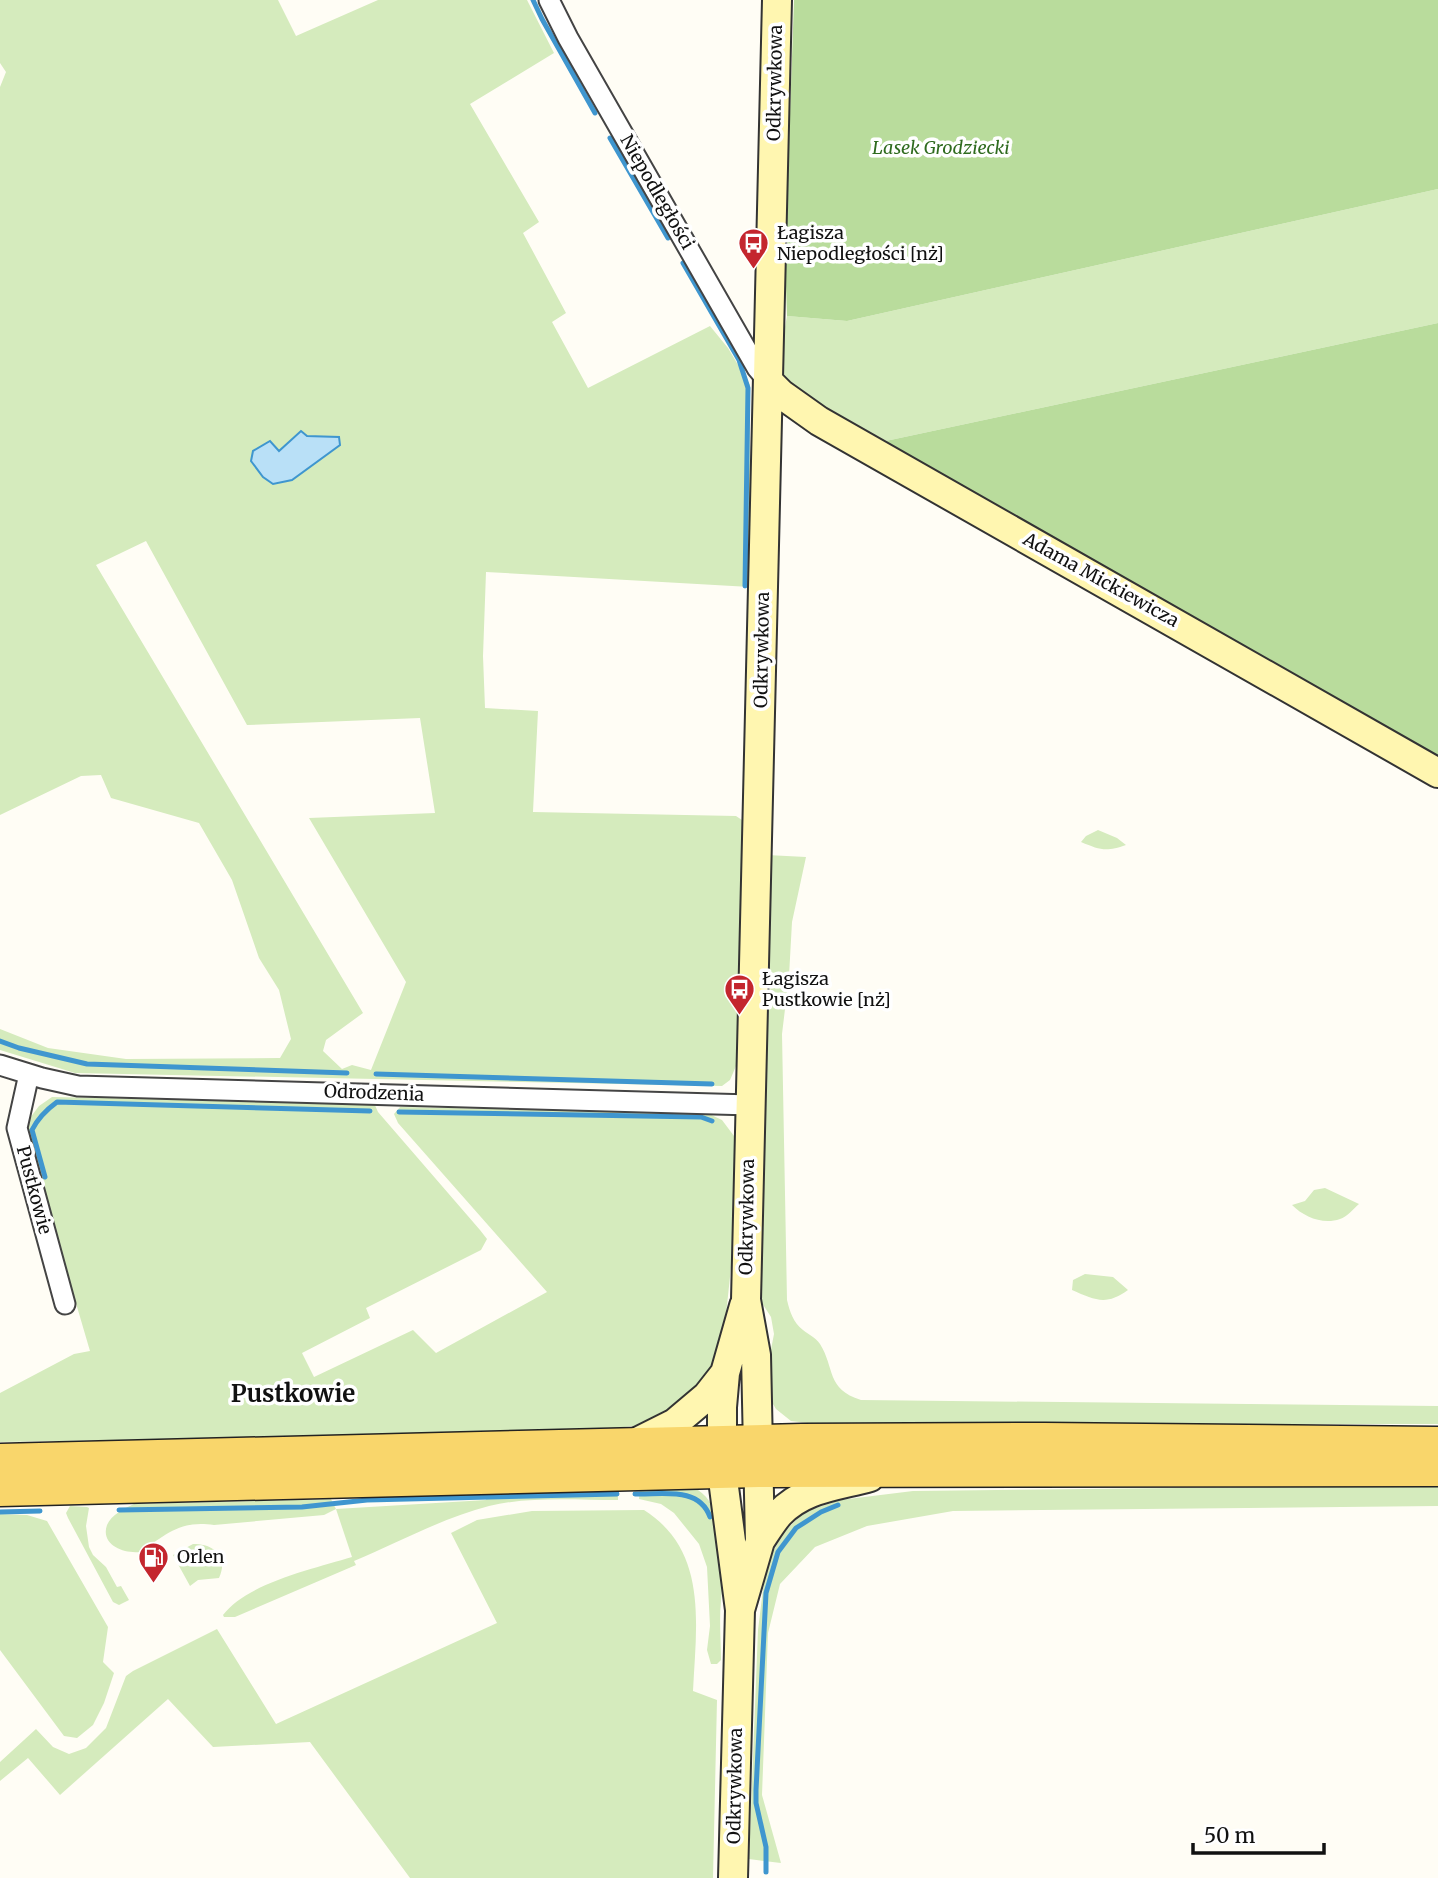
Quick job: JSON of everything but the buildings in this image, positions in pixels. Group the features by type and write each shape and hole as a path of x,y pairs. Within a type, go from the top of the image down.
{"main road":[{"path":"0,1460 757,1440 1045,1438 1438,1443"},
{"path":"0,1490 758,1471 1438,1470"}],"street":[{"name":"Niepodległości","path":"549,0 568,38 757,368 768,381"},
{"name":"Odkrywkowa","path":"740,1610 760,1541 756,1355 746,1300 776,0"},
{"name":"Adama Mickiewicza","path":"768,381 781,394 819,421 1438,773"},
{"name":"Odrodzenia","path":"0,1065 78,1086 751,1105"},
{"name":"Pustkowie","path":"29,1074 17,1128 65,1304"},
{"name":"Odkrywkowa","path":"733,1878 740,1610 722,1472 721,1441 725,1373 746,1300"},
{"name":"Odkrywkowa","path":"635,1443 675,1423 706,1396 725,1373"},
{"name":"Odkrywkowa","path":"760,1541 778,1515 808,1492 889,1471"}],"green space":[{"path":"0,0 278,0 296,36 378,0 527,0 554,53 470,104 539,222 523,233 566,313 552,322 588,388 710,326 728,348 750,385 750,587 486,572 483,656 485,708 538,711 533,812 736,816 745,822 736,1066 730,1080 722,1086 75,1073 0,1050 0,1029 48,1048 126,1059 280,1058 291,1039 279,990 259,958 232,880 199,823 111,798 101,775 81,776 0,815 0,87 6,72 0,63","holes":["146,541 247,725 420,718 435,813 309,818 406,982 371,1070 352,1065 342,1069 323,1051 326,1040 363,1013 96,565"]},
{"name":"Lasek Grodziecki","path":"794,0 1438,0 1438,189 847,321 787,316 785,256"},
{"path":"1438,189 1438,323 881,442 817,407 783,378 780,354 787,316 847,321"},
{"path":"1438,323 1438,767 881,442"},
{"path":"1098,830 1126,845 1103,849 1081,842"},
{"path":"767,855 806,857 792,922 782,1034 787,1300 797,1324 820,1344 833,1377 842,1390 861,1400 1438,1406 1438,1424 816,1424 791,1421 776,1409 767,1394 767,1370 774,1334 771,1317 760,1300"},
{"path":"52,1097 374,1103 378,1112 487,1239 481,1250 366,1308 370,1318 302,1353 314,1377 413,1330 436,1353 547,1292 398,1123 394,1114 400,1107 707,1113 722,1120 734,1136 737,1163 734,1239 725,1324 718,1352 706,1381 694,1397 642,1425 425,1435 0,1442 0,1393 74,1354 90,1351 24,1126 39,1106"},
{"path":"1325,1188 1359,1204 1348,1215 1334,1221 1308,1216 1292,1205 1305,1201 1314,1190"},
{"path":"1085,1274 1113,1277 1128,1290 1113,1298 1100,1300 1072,1290 1073,1280"},
{"path":"677,1484 692,1487 708,1499 715,1512 720,1526 723,1557 721,1660 717,1664 711,1664 707,1650 710,1626 707,1567 699,1544 674,1513 661,1504 639,1499 640,1485"},
{"path":"1438,1485 1438,1506 953,1511 867,1526 815,1547 780,1584 768,1633 762,1795 781,1863 749,1859 758,1630 766,1565 783,1533 804,1512 840,1500 913,1491"},
{"path":"618,1487 618,1500 521,1501 472,1511 421,1531 354,1561 356,1565 235,1617 224,1617 234,1604 264,1586 352,1557 336,1509 486,1500 484,1492"},
{"path":"331,1499 336,1509 324,1515 192,1525 166,1534 140,1552 115,1547 107,1538 106,1532 112,1518 134,1504"},
{"path":"70,1506 89,1508 86,1526 89,1547 129,1600 119,1605 113,1602 68,1518 66,1513"},
{"path":"644,1510 665,1527 680,1546 689,1568 696,1616 693,1691 717,1700 713,1878 410,1878 310,1742 213,1747 168,1699 60,1795 28,1758 0,1781 0,1762 36,1729 53,1747 69,1754 86,1748 106,1728 126,1676 217,1629 276,1724 497,1623 451,1533 477,1520 532,1511"},
{"path":"0,1514 27,1515 47,1521 108,1627 103,1662 114,1673 93,1725 77,1738 64,1736 0,1650"},
{"path":"193,1544 207,1546 218,1553 222,1563 219,1578 198,1580 190,1586 173,1555"}],"water":[{"path":"301,431 307,436 339,437 340,445 292,480 273,484 263,477 251,461 253,451 270,441 279,451"}],"waterway":[{"path":"533,0 595,113"},
{"path":"610,138 668,238"},
{"path":"683,263 739,360 748,388 745,586"},
{"path":"0,1041 87,1064 347,1073"},
{"path":"376,1074 712,1084"},
{"path":"45,1177 32,1130 43,1114 57,1102 370,1111"},
{"path":"399,1112 701,1117 712,1121"},
{"path":"119,1510 302,1507 367,1500 617,1494"},
{"path":"635,1494 689,1496 705,1507 710,1517"},
{"path":"766,1872 766,1847 756,1803 766,1593 778,1552 796,1528 838,1505"},
{"path":"0,1512 40,1511"}],"place":[{"name":"Łagisza Niepodległości [nż]","path":"754,270"},
{"name":"Łagisza Pustkowie [nż]","path":"739,1016"},
{"name":"Orlen","path":"154,1584"}],"district":[{"name":"Pustkowie","path":"293,1394"}]}
